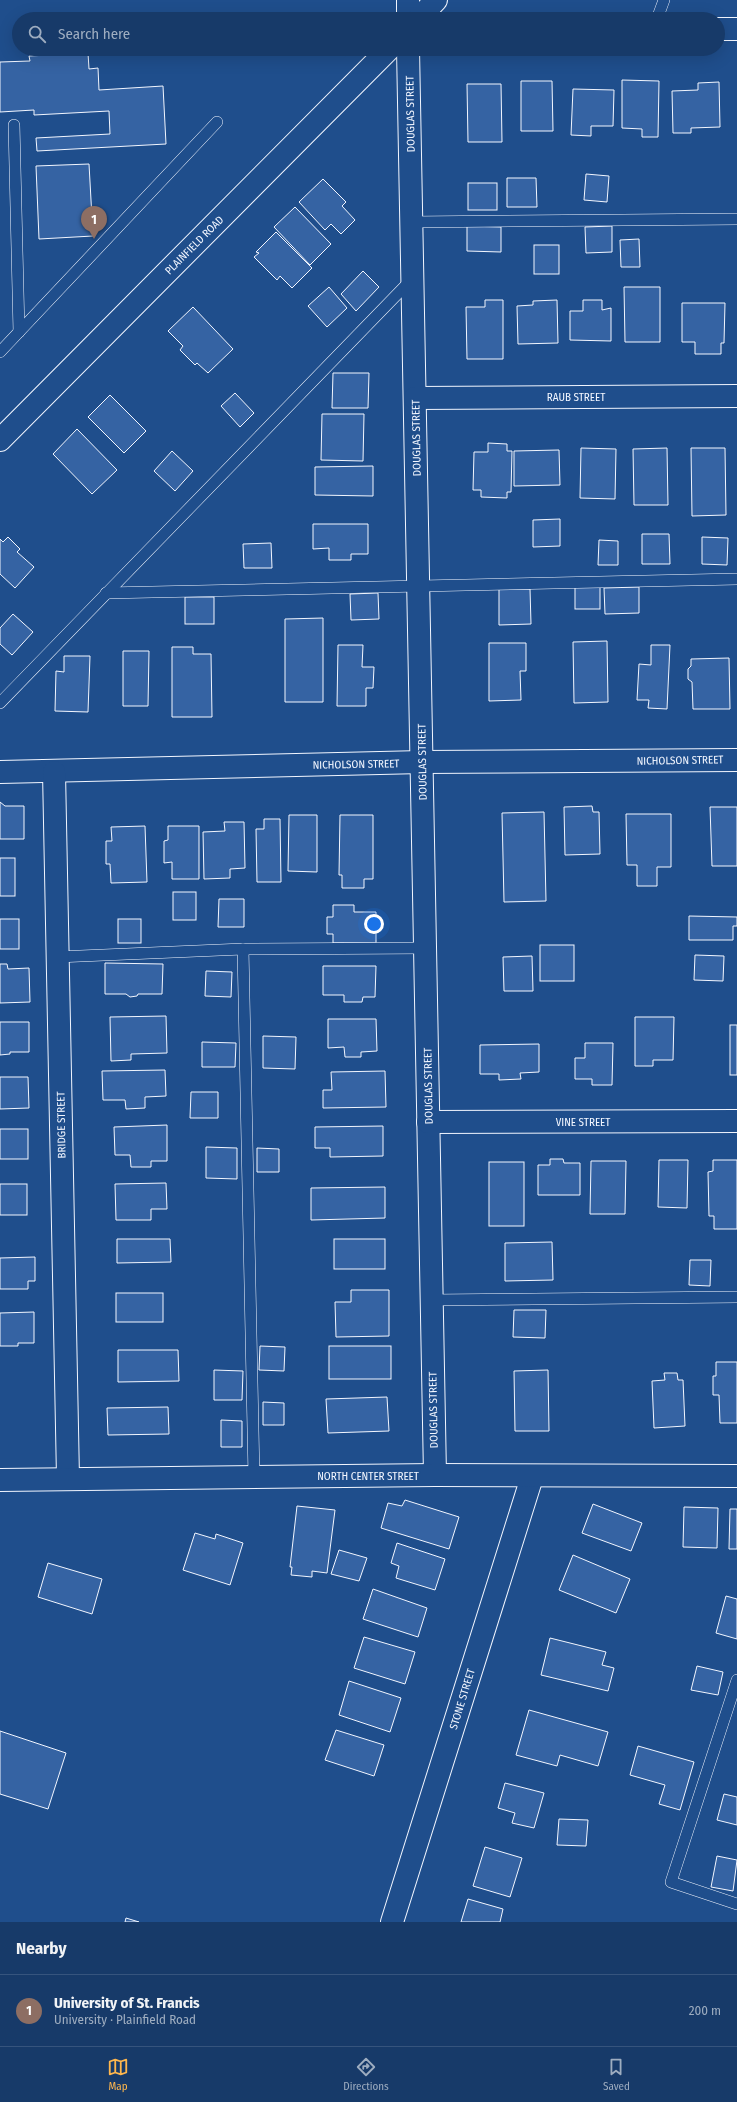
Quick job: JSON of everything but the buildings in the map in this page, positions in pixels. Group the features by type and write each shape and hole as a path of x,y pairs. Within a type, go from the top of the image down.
{"street":[{"path":"408,0 408,12"},
{"path":"425,12 436,0"},
{"path":"725,29 737,29"},
{"name":"PLAINFIELD ROAD","path":"0,440 381,56"},
{"name":"DOUGLAS STREET","path":"408,56 435,1475"},
{"name":"RAUB STREET","path":"415,398 737,396"},
{"name":"NICHOLSON STREET","path":"0,772 54,772 422,762 737,760"},
{"name":"BRIDGE STREET","path":"54,772 68,1478"},
{"name":"VINE STREET","path":"428,1122 737,1121"},
{"name":"NORTH CENTER STREET","path":"0,1480 68,1478 435,1475 532,1477 737,1476"},
{"name":"STONE STREET","path":"392,1922 532,1477"}],"lane":[{"path":"660,12 664,0"},
{"path":"0,352 217,122"},
{"path":"14,125 19,332"},
{"path":"412,222 737,219"},
{"path":"0,703 413,279"},
{"path":"106,593 737,579"},
{"path":"57,957 243,949 425,948"},
{"path":"243,949 254,1477"},
{"path":"432,1300 737,1297"},
{"path":"737,1680 671,1882 737,1904"}],"place":[{"name":"University of St. Francis","path":"94,239"}]}
